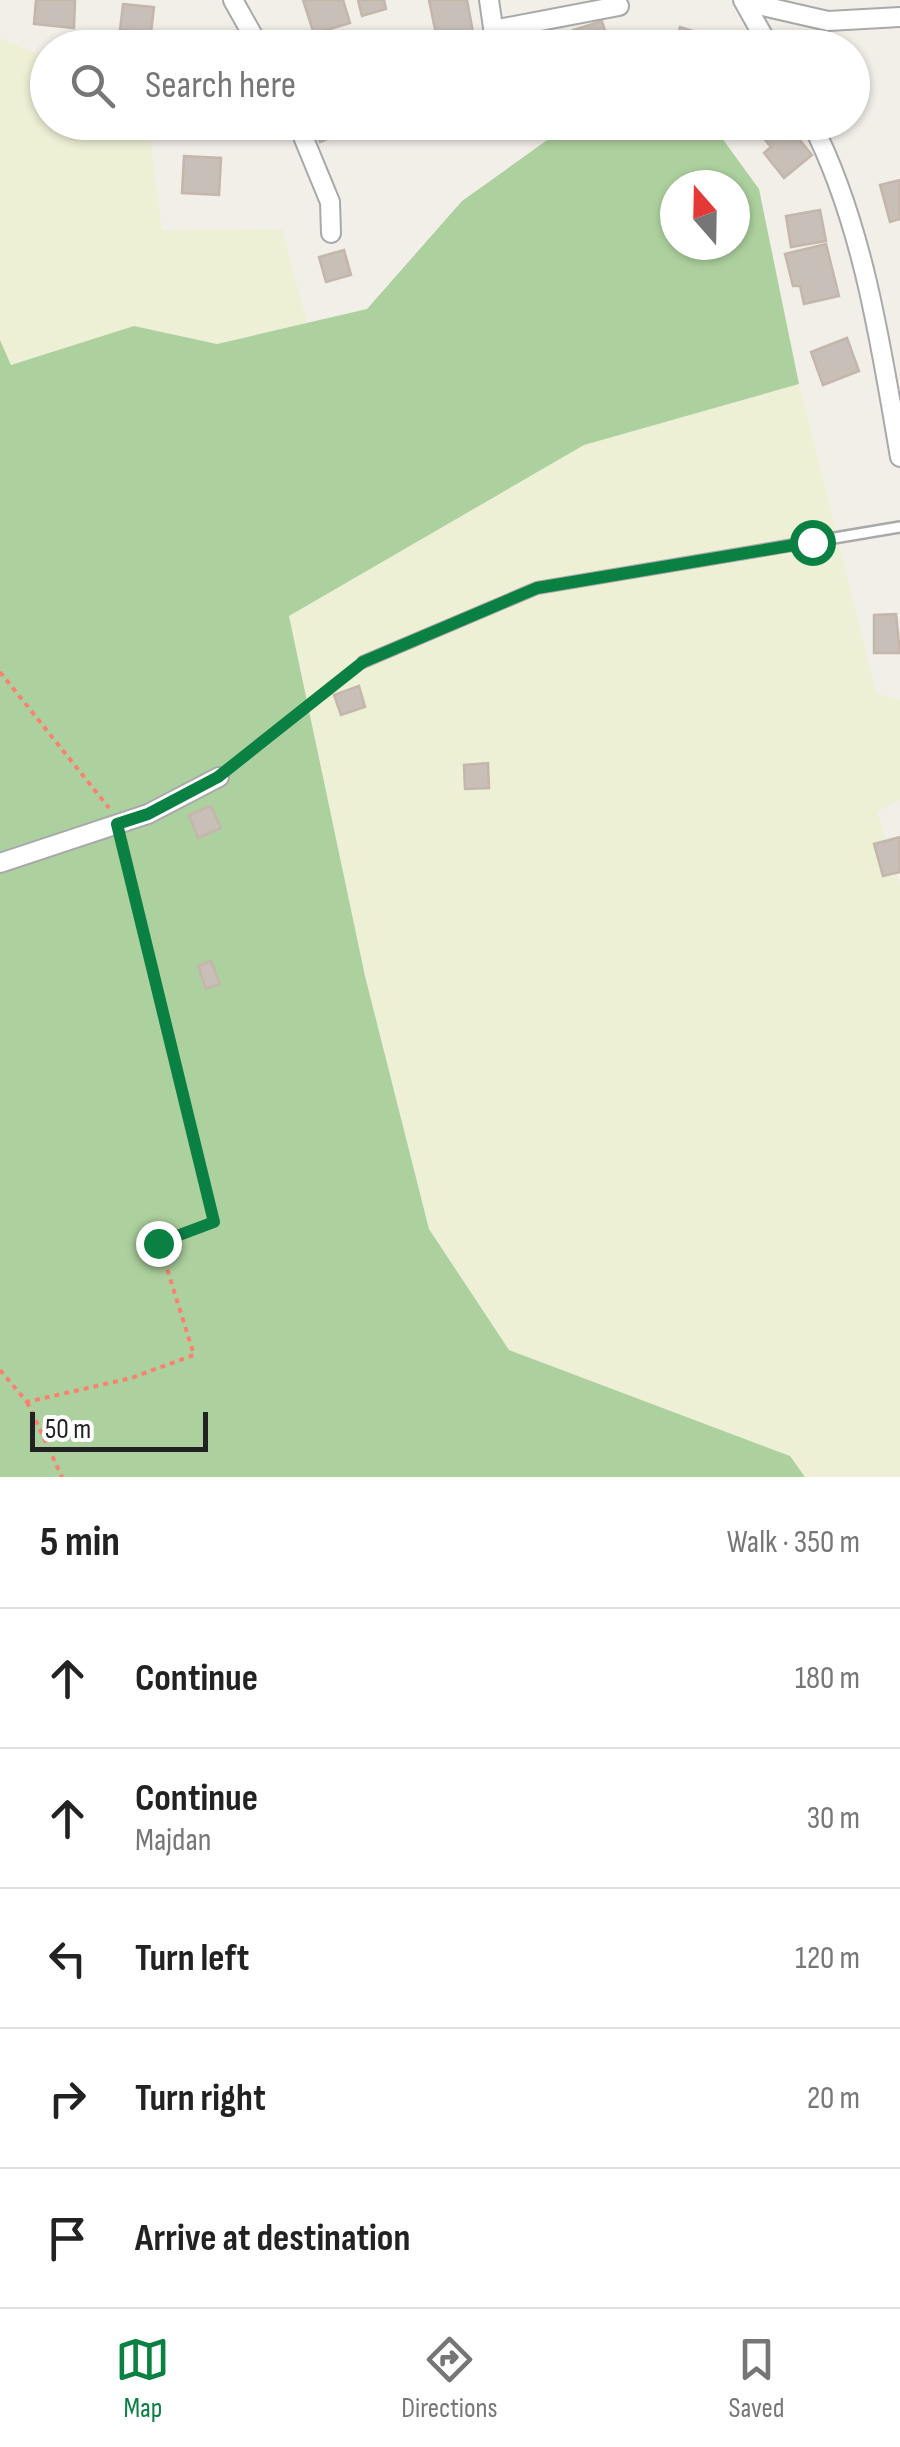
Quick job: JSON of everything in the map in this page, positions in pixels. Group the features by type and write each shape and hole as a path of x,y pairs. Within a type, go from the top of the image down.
{"street":[{"path":"233,0 250,30"},
{"path":"489,0 494,30"},
{"path":"744,1 828,22 900,17"},
{"path":"744,1 760,30"},
{"path":"529,30 620,6"},
{"path":"304,140 330,202 331,233"},
{"path":"820,140 837,174 886,374 900,458"},
{"path":"0,863 148,814 218,777"}],"lane":[{"path":"363,662 537,588 900,527"}],"path":[{"path":"218,777 363,662"},
{"path":"0,672 105,798 117,824 214,1222 158,1243 194,1355 131,1378 27,1402"},
{"path":"0,1370 27,1402 62,1477"}],"green space":[{"path":"0,38 30,51 30,140 150,140 162,230 282,229 307,323 217,344 134,326 11,366 0,340"},
{"path":"547,140 723,140 745,170 660,170 660,260 750,260 750,177 759,189 799,384 584,445 289,616 365,976 429,1229 509,1350 790,1456 805,1477 0,1477 0,340 11,365 134,326 217,344 367,309 462,201"},
{"path":"799,384 876,693 900,700 900,800 877,812 900,885 900,1477 805,1477 790,1456 509,1350 429,1228 365,976 289,616 584,445"}],"building":[{"path":"36,0 75,0 74,28 34,24"},
{"path":"303,0 343,0 350,23 313,30"},
{"path":"358,0 384,0 386,9 362,16"},
{"path":"429,0 467,0 473,30 435,30"},
{"path":"123,4 154,7 151,30 120,30"},
{"path":"602,21 605,30 573,30"},
{"path":"765,140 800,140 812,155 784,178 764,153 771,147"},
{"path":"184,156 221,158 219,195 182,193"},
{"path":"900,180 900,219 890,222 880,185"},
{"path":"820,210 826,241 791,247 786,216"},
{"path":"826,244 839,296 804,304 800,286 793,286 785,254"},
{"path":"344,250 351,275 326,282 319,257"},
{"path":"847,338 859,371 823,385 811,352"},
{"path":"896,614 900,653 874,653 874,615"},
{"path":"359,686 365,707 341,715 334,695"},
{"path":"488,763 489,788 465,789 464,765"},
{"path":"211,806 221,828 198,838 189,815"},
{"path":"900,837 900,872 883,876 874,844"},
{"path":"211,961 220,984 206,989 198,966"}],"route":[{"path":"158,1243 214,1222 117,824 148,814 218,777 363,662 537,588 812,542"}]}
